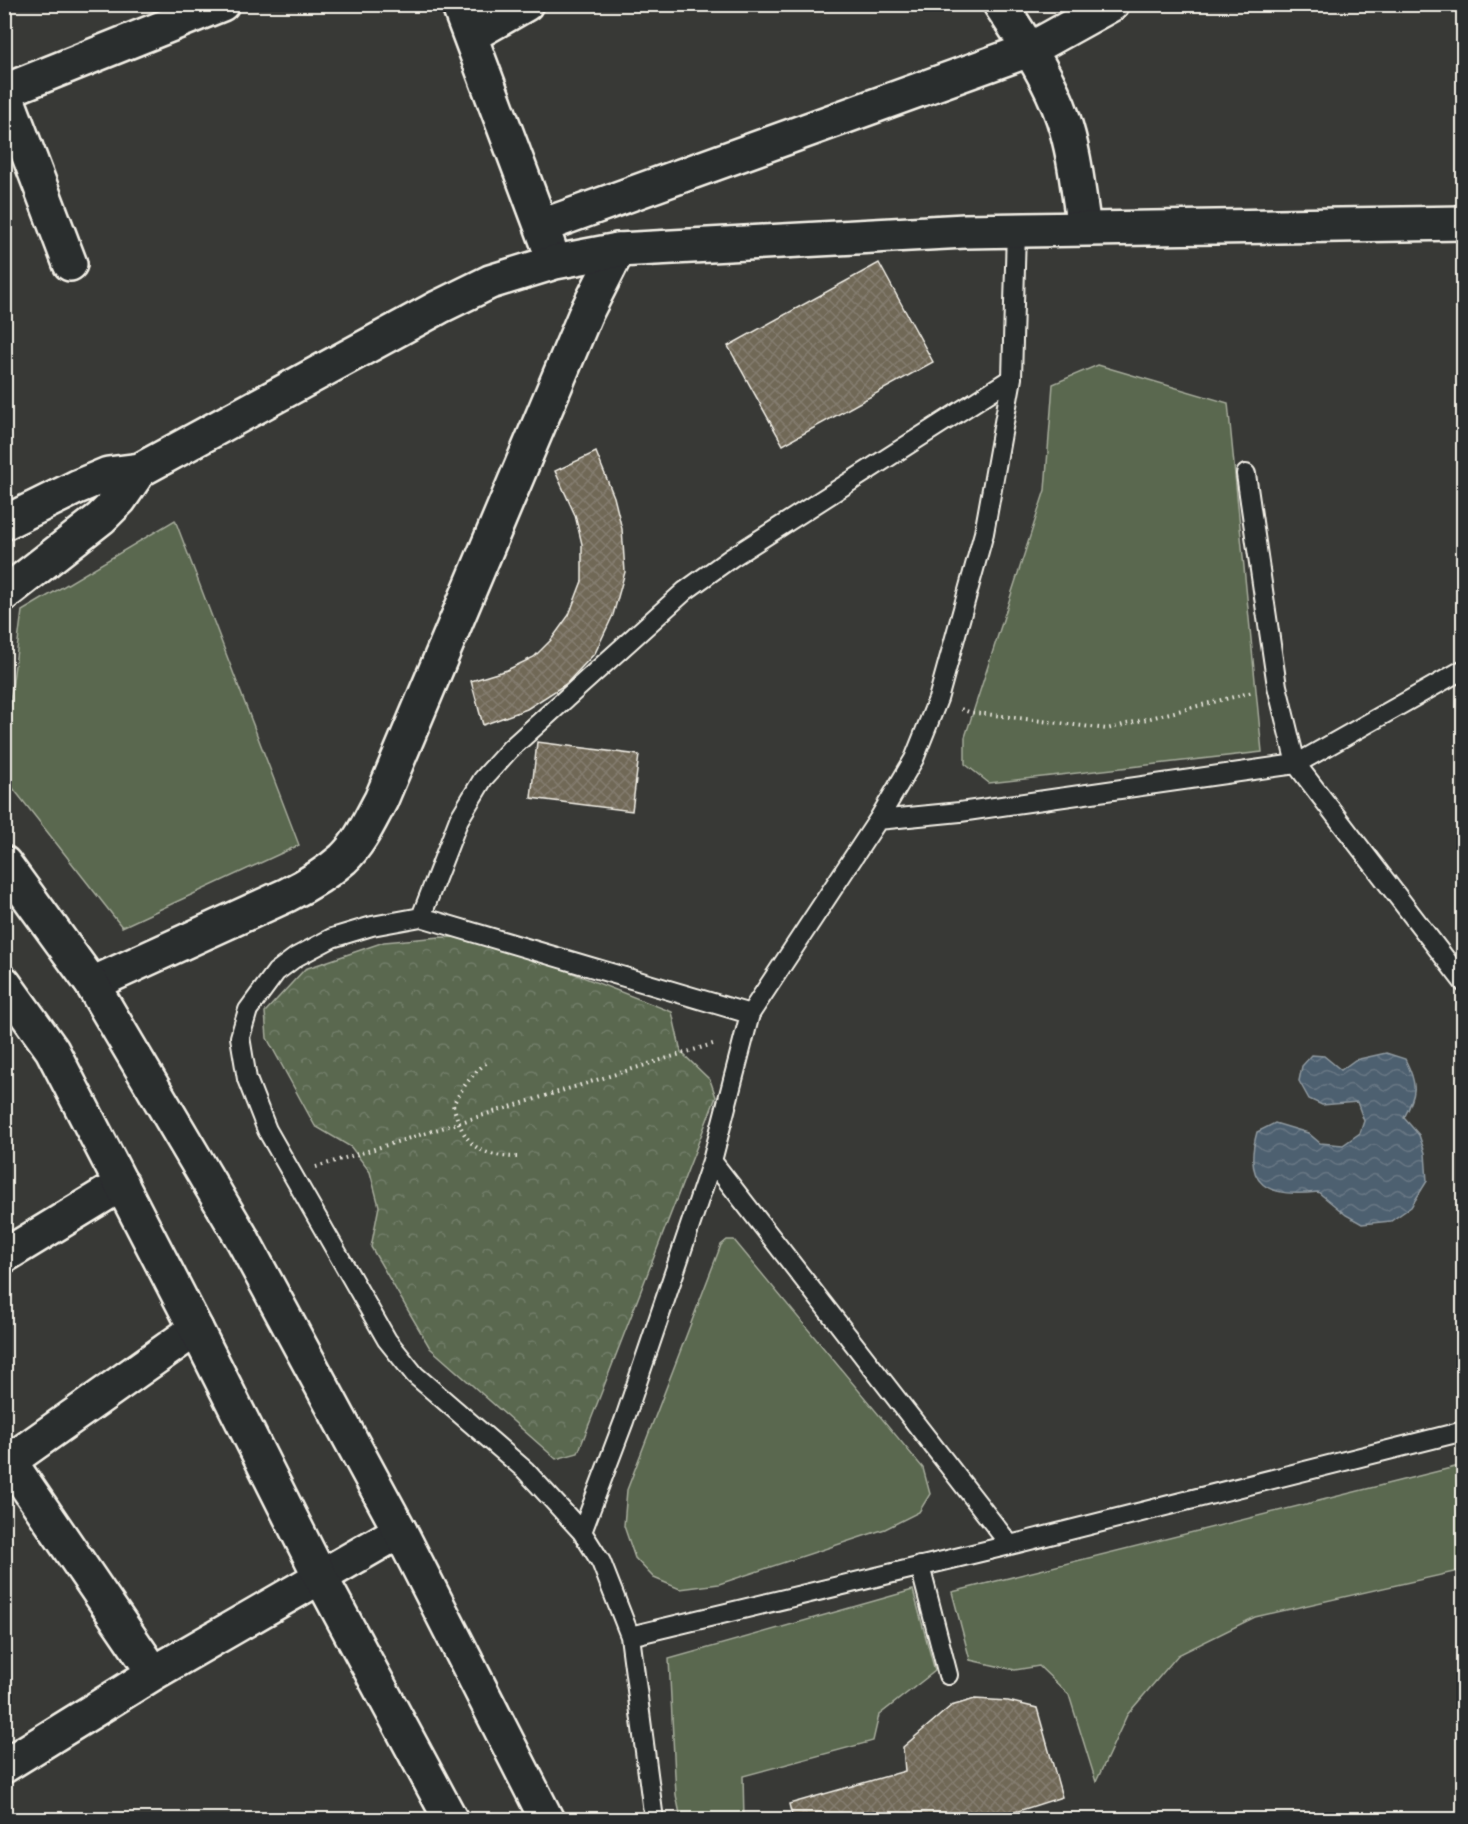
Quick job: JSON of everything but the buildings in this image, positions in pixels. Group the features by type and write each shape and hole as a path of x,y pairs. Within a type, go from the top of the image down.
{"street":[{"path":"70,264 5,90 222,4"},
{"path":"458,4 555,262"},
{"path":"470,36 526,4"},
{"path":"1000,4 1053,91 1064,119 1072,148 1084,228"},
{"path":"542,226 1029,50 1112,4"},
{"path":"4,523 108,474 140,470 439,307 490,282 555,262 618,250 1016,230 1464,223"},
{"path":"92,984 287,895 316,879 344,858 363,835 381,800 585,315 618,250"},
{"path":"4,594 101,518 120,499 140,470"},
{"path":"4,863 92,984 243,1240 400,1531 547,1820"},
{"path":"4,983 52,1050 320,1576 451,1820"},
{"path":"4,1256 122,1184"},
{"path":"154,1673 6,1459 196,1329"},
{"path":"4,1766 154,1673 400,1531"}],"lane":[{"path":"582,1532 624,1421 712,1161 750,1014 878,820 914,759 938,699 984,533 1012,378 1016,230"},
{"path":"421,917 459,819 483,779 510,749 685,591 731,558 1012,378"},
{"path":"1246,474 1277,686 1296,764 1464,983"},
{"path":"878,820 960,812 1296,764 1464,669"},
{"path":"654,1820 630,1636 601,1562 582,1532 525,1470 415,1375 387,1340 267,1130 247,1079 240,1037 248,1010 276,972 296,957 332,938 372,926 421,917 750,1014"},
{"path":"712,1161 1010,1545"},
{"path":"630,1636 1010,1545 1464,1431"},
{"path":"920,1566 948,1675"}],"path":[{"path":"938,699 969,712 1107,729 1277,686"},
{"path":"292,1174 744,1034"},
{"path":"486,1063 468,1080 453,1105 458,1123 462,1134 476,1147 490,1154 520,1157"}],"green space":[{"path":"1098,365 1228,403 1262,752 989,783 965,764 965,737 1045,490 1053,384"},
{"path":"175,520 299,845 122,927 5,778 5,742 22,611"},
{"path":"440,937 483,938 672,1012 681,1052 710,1080 716,1097 578,1453 556,1459 430,1348 371,1247 379,1206 370,1172 351,1147 315,1126 267,1038 265,1012 305,969 384,942"},
{"path":"727,1240 734,1240 923,1468 930,1494 919,1512 885,1529 719,1584 680,1589 654,1578 635,1558 624,1526 627,1490 721,1245"},
{"path":"1463,1465 1463,1570 1255,1617 1178,1655 1127,1715 1096,1782 1069,1695 1039,1666 1015,1670 970,1660 952,1592"},
{"path":"913,1590 935,1671 879,1715 873,1741 743,1776 744,1819 681,1819 676,1795 669,1659"}],"water":[{"path":"1386,1053 1405,1059 1414,1083 1411,1102 1404,1118 1419,1135 1425,1153 1427,1181 1411,1207 1391,1221 1362,1224 1346,1215 1318,1192 1285,1193 1263,1184 1253,1165 1253,1150 1257,1132 1275,1123 1308,1133 1320,1143 1343,1145 1360,1133 1364,1121 1357,1102 1322,1105 1309,1099 1299,1081 1302,1066 1312,1055 1324,1056 1341,1070 1355,1060"}]}
